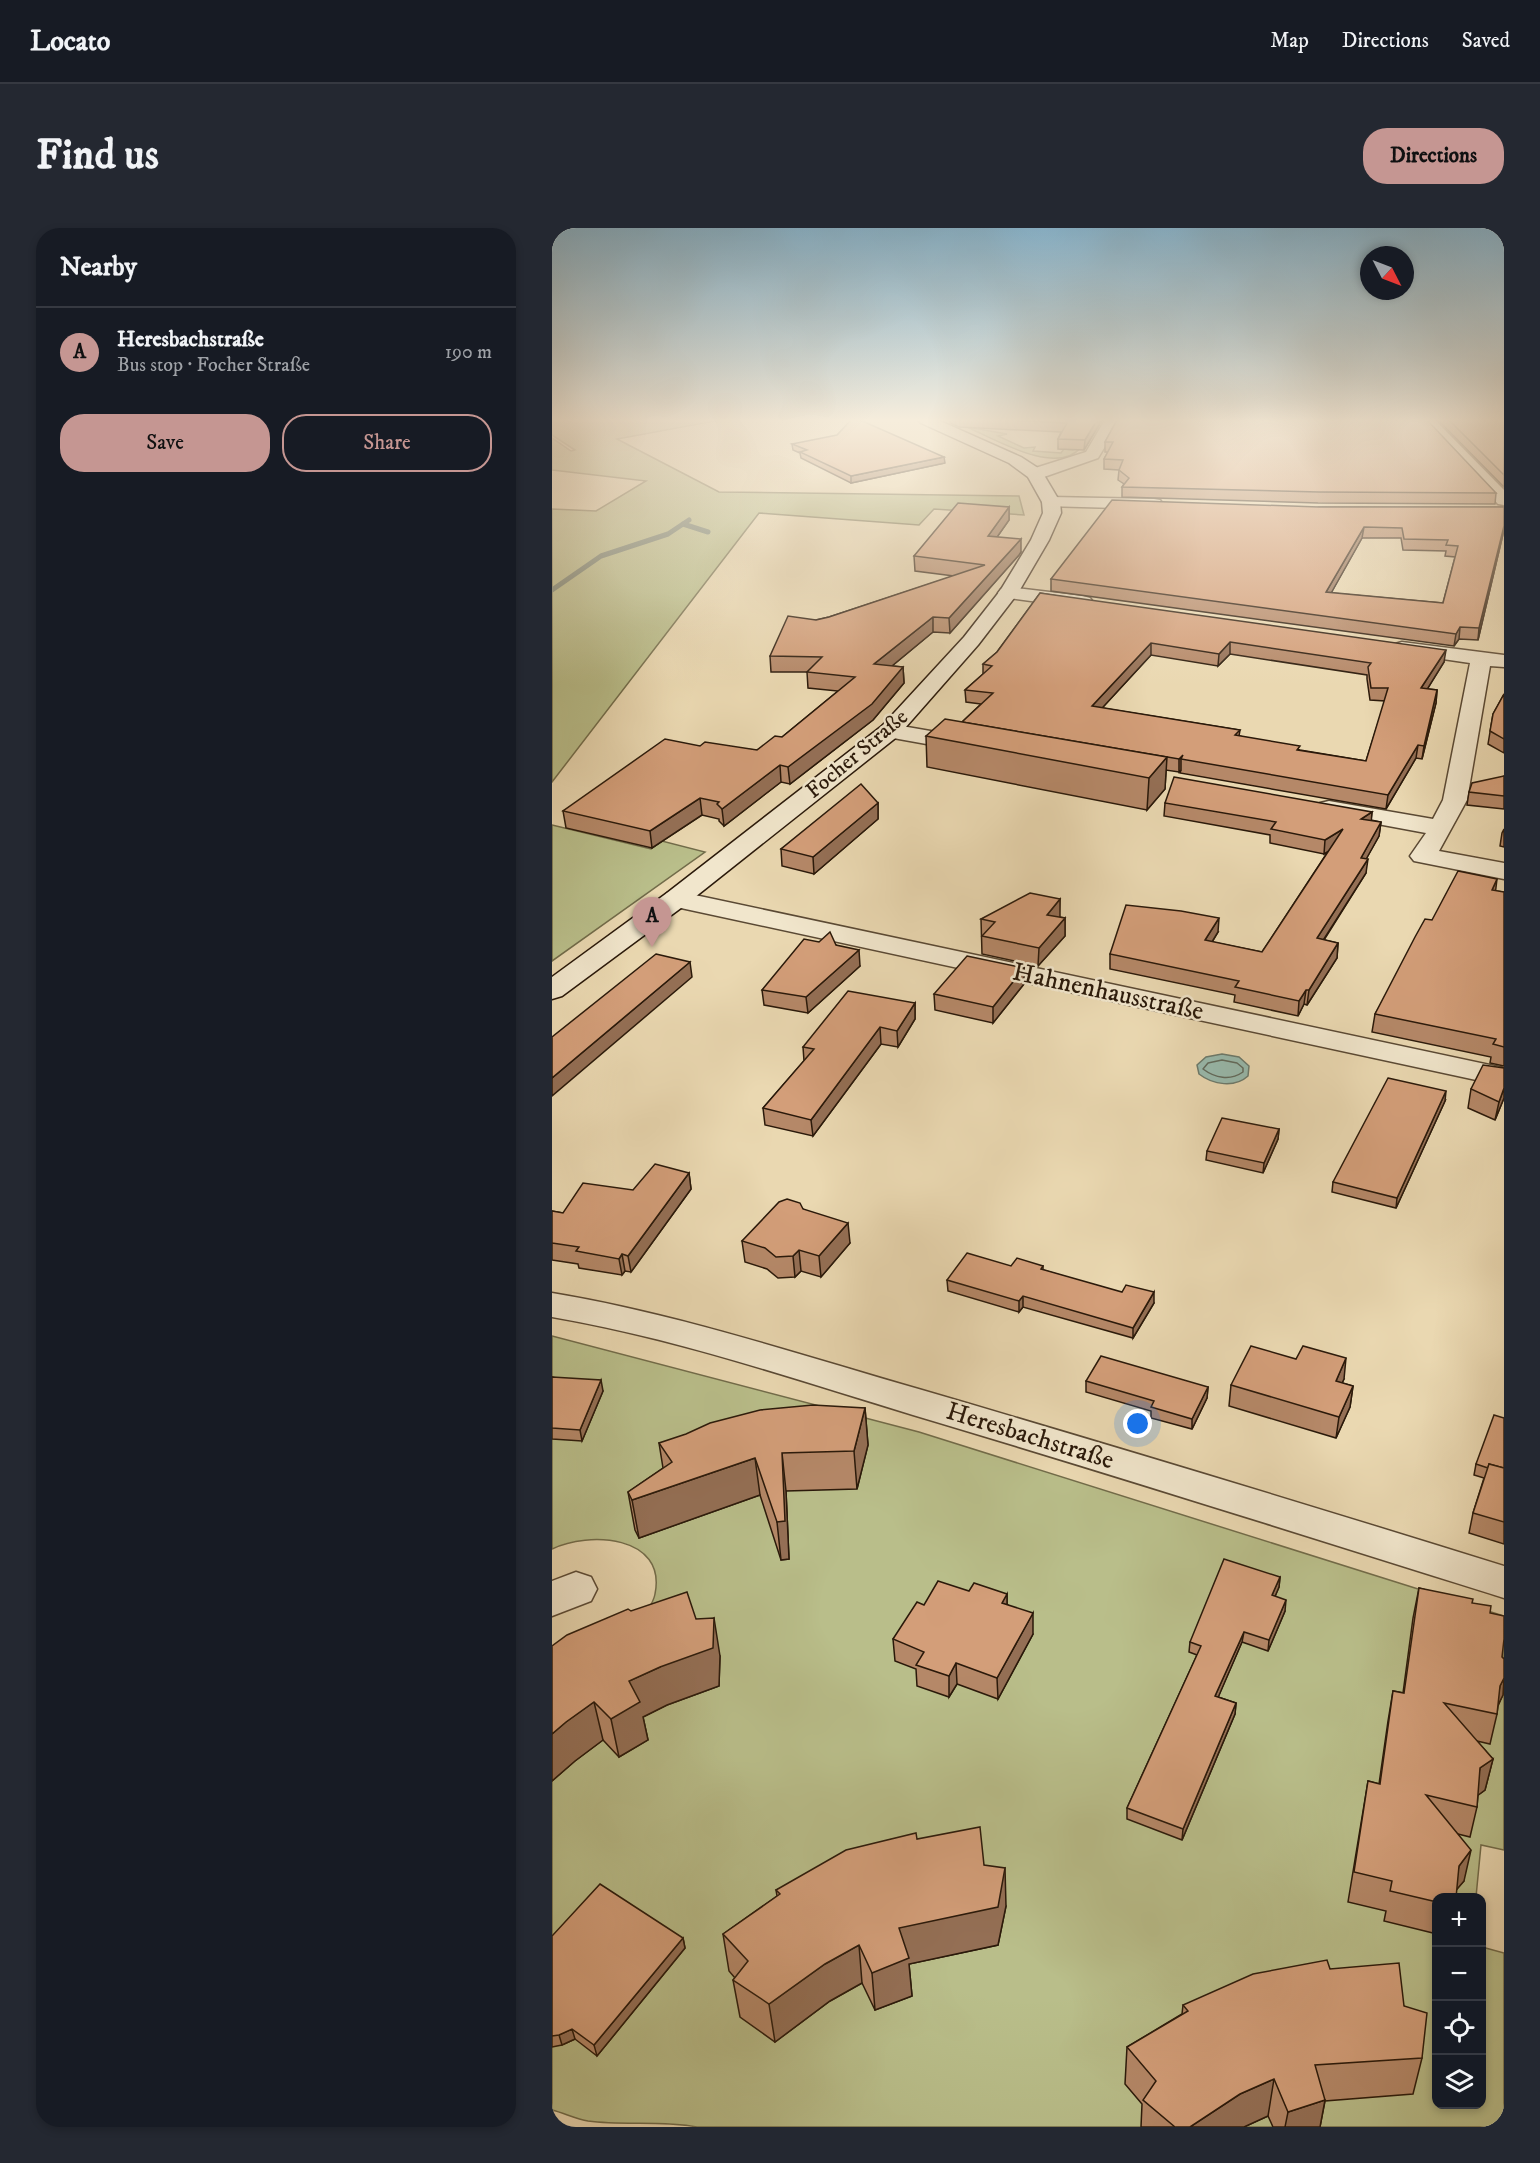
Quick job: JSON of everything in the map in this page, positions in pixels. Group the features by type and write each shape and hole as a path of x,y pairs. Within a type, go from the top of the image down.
{"street":[{"name":"Focher Straße","path":"552,990 676,899 890,731 971,641 1008,593 1040,540 1052,513 1052,509"},
{"path":"1008,593 1100,604"},
{"path":"1384,645 1493,659 1455,800 1441,828 1422,856 1504,871"},
{"path":"890,731 996,749"},
{"path":"1307,804 1441,828"},
{"name":"Hahnenhausstraße","path":"676,899 1504,1077"},
{"name":"Heresbachstraße","path":"552,1305 616,1316 791,1365 1173,1478 1504,1582"}],"green space":[{"path":"552,509 596,511 600,509 1022,509 1024,515 934,509 919,525 759,513 552,782"},
{"path":"552,825 651,849 662,841 705,852 552,961"},
{"path":"552,1336 919,1432 1504,1616 1504,1850 1481,1845 1476,1893 1432,1893 1432,2109 1486,2109 1486,1948 1504,1953 1504,2127 697,2127 588,2121 552,2110 552,1648 645,1615 654,1597 655,1574 649,1560 637,1549 622,1543 585,1540 567,1543 552,1549"}],"water":[{"path":"1222,1054 1239,1057 1249,1066 1248,1076 1237,1082 1224,1084 1211,1081 1199,1074 1197,1065 1206,1057"}],"building":[{"path":"953,509 1008,509 988,536 1021,539 949,618 933,617 874,664 903,667 872,704 788,767 780,765 722,809 717,804 719,802 700,798 650,831 563,811 665,739 700,746 705,742 757,750 775,736 782,737 855,677 807,672 822,657 770,656 788,616 816,620 829,617 985,565 914,556"},
{"path":"1105,509 1504,509 1504,526 1479,628 1460,627 1456,634 1051,579","holes":["1364,527 1402,528 1404,539 1448,540 1446,545 1458,546 1443,603 1326,592"]},
{"path":"1040,593 1446,650 1421,688 1437,690 1424,746 1418,745 1388,795 1181,759 1183,755 1179,759 962,722 993,693 965,690 992,666 983,664 997,652","holes":["1230,642 1371,663 1368,667 1371,688 1388,688 1366,761 1297,750 1300,746 1235,735 1240,730 1092,706 1151,643 1219,654"]},
{"path":"1504,694 1504,739 1490,731 1493,714"},
{"path":"945,719 1167,757 1149,778 926,736"},
{"path":"1504,776 1504,796 1469,792 1472,783"},
{"path":"1174,777 1372,812 1361,819 1381,822 1361,858 1368,859 1317,938 1338,943 1309,990 1306,990 1299,1001 1235,987 1239,981 1110,954 1126,905 1219,918 1205,940 1262,952 1343,829 1325,840 1271,829 1276,822 1165,803"},
{"path":"861,784 878,803 813,857 781,849"},
{"path":"1458,871 1497,879 1492,890 1504,892 1504,1047 1493,1044 1496,1039 1375,1014 1425,919 1432,920"},
{"path":"1030,893 1060,899 1047,915 1065,918 1039,948 982,936 995,922 981,919"},
{"path":"830,932 836,945 859,950 806,997 762,990 804,939 819,942"},
{"path":"656,954 690,962 552,1078 552,1037"},
{"path":"967,956 1024,968 993,1007 934,994"},
{"path":"848,991 915,1003 897,1031 880,1027 811,1120 763,1108 814,1049 803,1047"},
{"path":"1483,1065 1504,1068 1504,1088 1499,1102 1471,1089"},
{"path":"1388,1078 1446,1091 1397,1198 1333,1182"},
{"path":"1222,1118 1279,1129 1264,1163 1207,1151"},
{"path":"655,1164 689,1173 628,1256 622,1254 619,1259 576,1251 579,1247 552,1243 552,1211 563,1213 583,1183 633,1190"},
{"path":"787,1199 800,1203 803,1209 848,1223 819,1256 799,1250 793,1256 776,1257 765,1248 742,1241 779,1202"},
{"path":"967,1253 1011,1266 1017,1258 1043,1266 1041,1269 1122,1292 1126,1285 1154,1292 1133,1328 1023,1296 1019,1301 947,1280"},
{"path":"1251,1346 1296,1359 1303,1346 1346,1358 1336,1381 1353,1386 1339,1417 1231,1385"},
{"path":"1101,1356 1208,1387 1192,1419 1151,1407 1154,1401 1086,1381"},
{"path":"552,1377 601,1380 580,1430 552,1428"},
{"path":"813,1405 865,1408 854,1451 782,1453 785,1521 777,1522 755,1458 632,1500 628,1492 672,1462 659,1443 710,1423 760,1410"},
{"path":"1494,1415 1504,1418 1504,1468 1489,1464 1488,1468 1476,1464"},
{"path":"1489,1464 1504,1468 1504,1522 1473,1513"},
{"path":"1224,1559 1280,1577 1272,1595 1286,1600 1269,1640 1244,1632 1215,1696 1236,1703 1183,1829 1127,1808 1201,1646 1190,1642"},
{"path":"938,1581 969,1591 974,1583 1007,1594 1002,1603 1033,1613 997,1678 956,1663 949,1676 916,1665 924,1652 893,1639 917,1602 924,1605"},
{"path":"1419,1588 1473,1599 1472,1603 1491,1606 1490,1613 1504,1616 1502,1657 1504,1659 1504,1678 1500,1686 1497,1714 1444,1703 1493,1759 1480,1768 1477,1807 1426,1795 1471,1850 1459,1866 1456,1893 1432,1893 1432,1901 1390,1891 1392,1881 1354,1872 1368,1781 1380,1784 1393,1691 1404,1693"},
{"path":"687,1592 696,1619 714,1618 713,1648 629,1681 640,1702 611,1719 594,1702 552,1734 552,1646 567,1635 628,1609 631,1611"},
{"path":"980,1827 984,1865 1005,1868 998,1907 899,1928 909,1958 872,1973 859,1945 825,1964 769,2004 733,1980 748,1961 723,1934 780,1894 776,1890 846,1850 916,1833 917,1839"},
{"path":"600,1884 683,1938 594,2045 572,2029 552,2036 552,1936"},
{"path":"1327,1960 1330,1969 1399,1963 1404,2006 1427,2013 1422,2058 1315,2065 1325,2100 1288,2112 1274,2079 1240,2094 1190,2127 1175,2127 1143,2100 1156,2081 1127,2047 1188,2011 1183,2005 1253,1974"}],"waterway":[{"path":"683,524 689,520"},
{"path":"552,590 601,556 668,534 683,524"},
{"path":"683,524 708,532"}],"place":[{"name":"Heresbachstraße","path":"652,947"}]}
